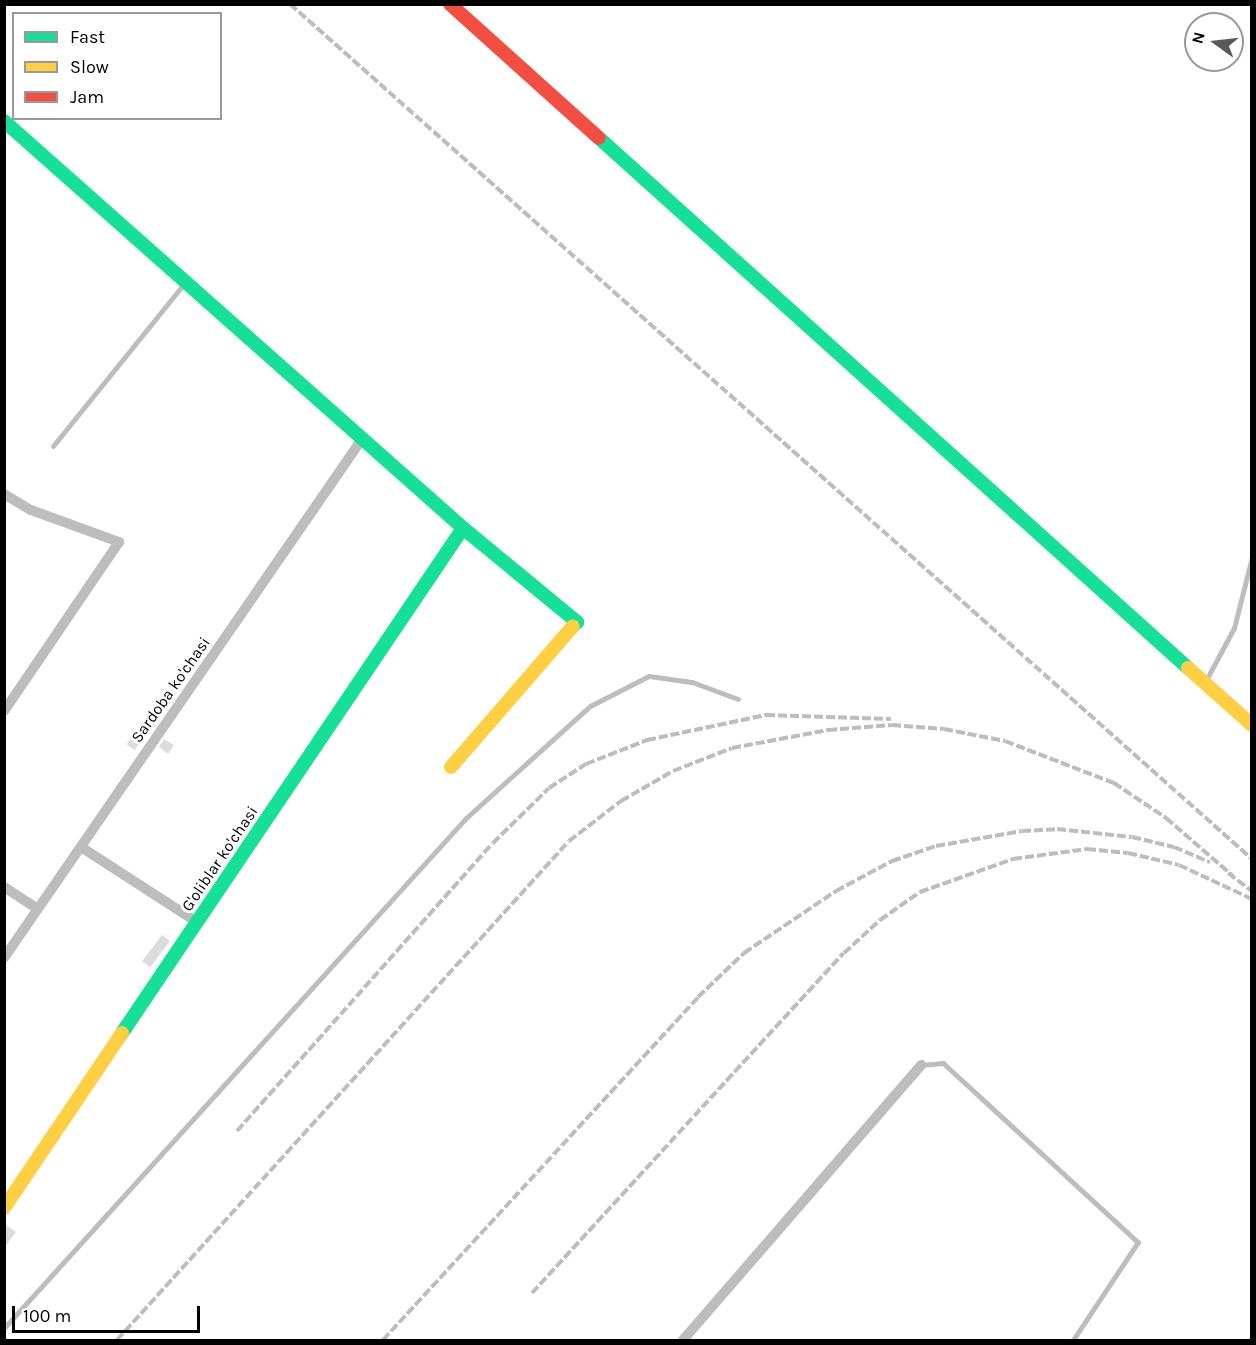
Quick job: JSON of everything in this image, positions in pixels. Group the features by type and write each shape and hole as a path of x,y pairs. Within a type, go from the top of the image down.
{"street":[{"path":"450,4 1251,725"},
{"path":"4,122 187,280 362,440 463,528 577,622 452,767"},
{"name":"Sardoba ko'chasi","path":"4,958 362,440"},
{"path":"4,494 31,510 119,542 4,711"},
{"name":"G'oliblar ko'chasi","path":"4,1208 463,528"},
{"path":"81,847 197,922"},
{"path":"4,887 38,909"},
{"path":"683,1341 921,1065"}],"lane":[{"path":"53,446 187,280"},
{"path":"1204,683 1234,628 1251,557"},
{"path":"4,1328 466,818 590,706 649,675 692,682 738,699"},
{"path":"921,1065 943,1063 1138,1242 1073,1341"}],"building":[{"path":"147,717 155,723 135,750 127,744"},
{"path":"164,739 174,745 168,754 159,747"},
{"path":"162,935 170,941 150,967 142,961"},
{"path":"4,1224 16,1232 4,1248"}],"railway":[{"path":"290,4 1252,859"},
{"path":"237,1131 493,843 549,788 586,764 647,740 766,715 891,719"},
{"path":"117,1340 569,841 621,801 673,771 732,748 828,730 892,725 944,729 1005,741 1114,783 1166,818 1233,876"},
{"path":"383,1340 698,997 744,953 836,891 892,861 936,846 1022,831 1057,829 1132,837 1174,847 1210,862"},
{"path":"532,1293 844,953 880,920 920,892 1013,859 1087,849 1128,853 1179,865 1252,899"},
{"path":"1228,873 1252,891"}],"traffic: fast":[{"path":"4,121 463,528 577,622 573,626"},
{"path":"599,138 1188,668"},
{"path":"122,1033 463,528"}],"traffic: slow":[{"path":"451,767 573,626"},
{"path":"1188,668 1252,725"},
{"path":"4,1208 122,1033"}],"traffic: jam":[{"path":"450,4 599,138"}]}
